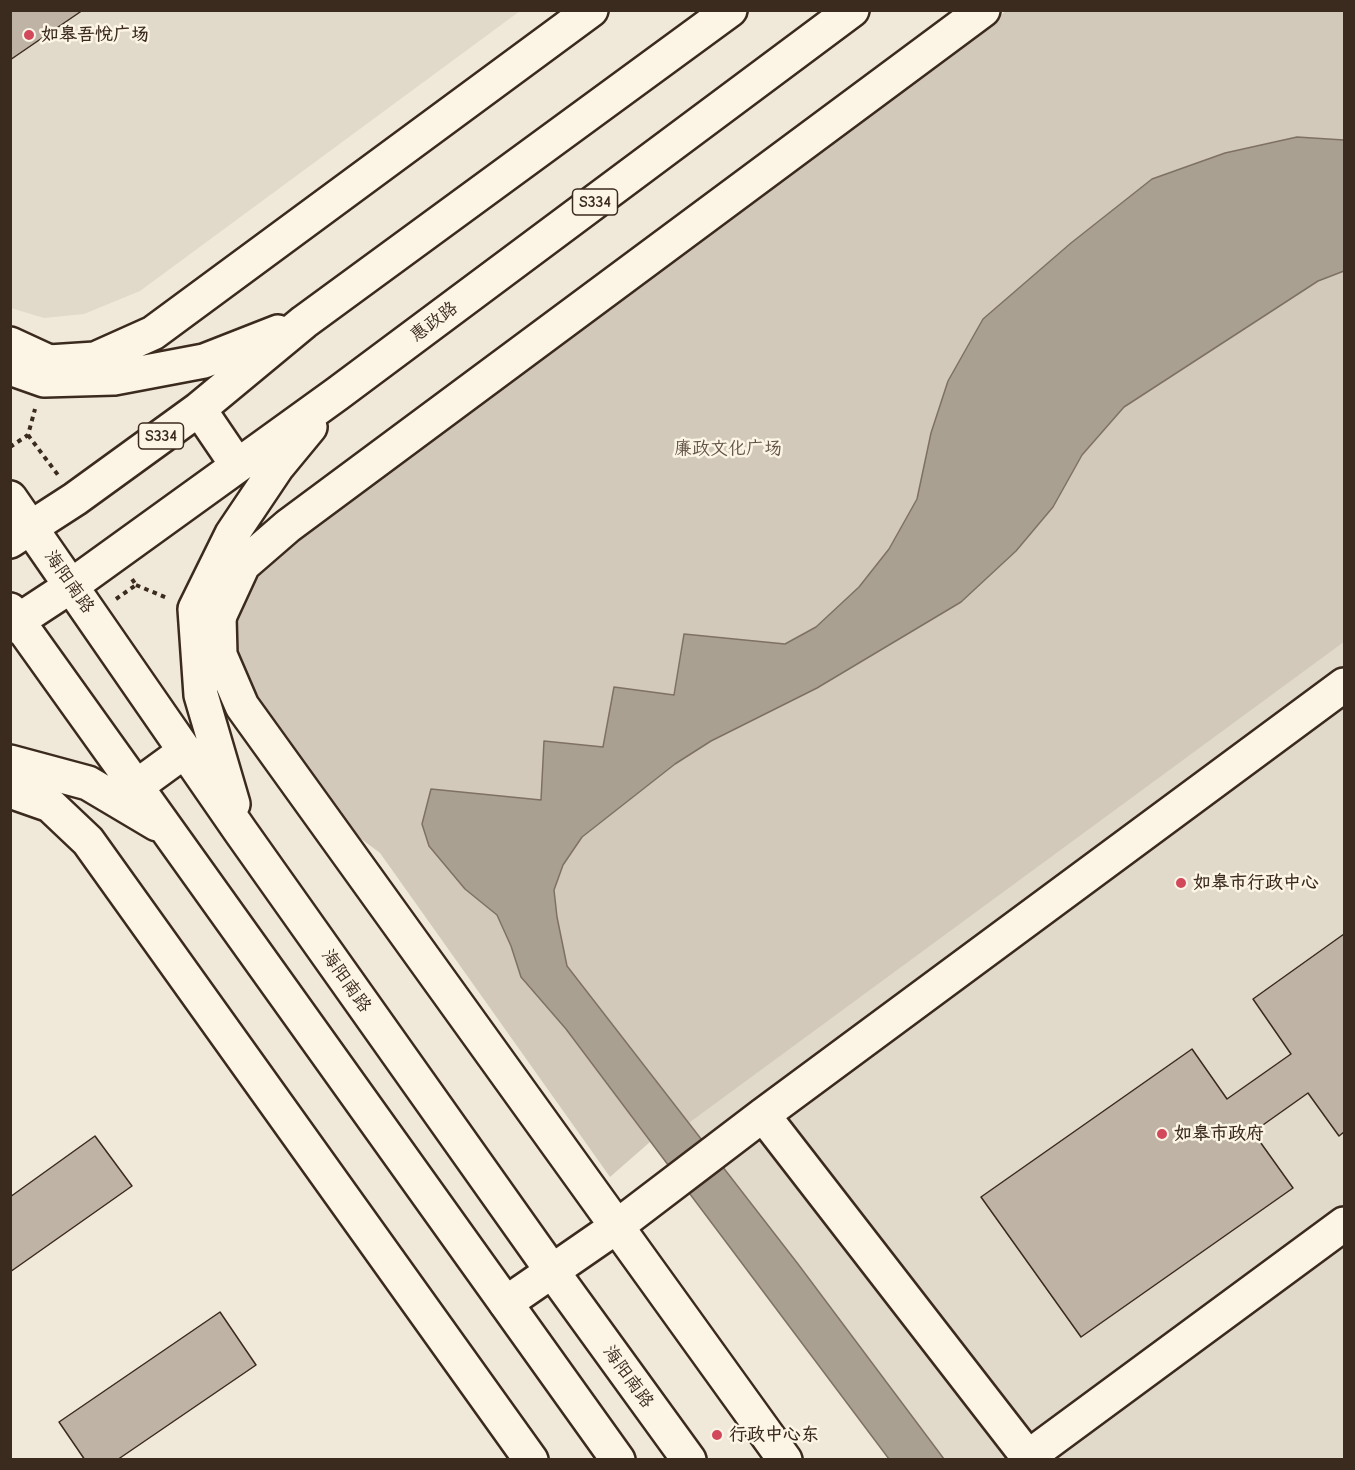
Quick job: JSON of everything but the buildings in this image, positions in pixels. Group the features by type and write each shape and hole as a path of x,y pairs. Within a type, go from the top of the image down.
{"main road":[{"path":"10,344 50,362 94,359 153,333 591,10"},
{"name":"S334","path":"20,534 75,499 199,409 304,322 730,10"},
{"name":"惠政路","path":"13,619 71,586 337,394 852,10"},
{"path":"785,1460 242,706 220,655 219,617 243,565 288,526 983,10"},
{"path":"10,368 44,380 114,378 204,361 304,322"},
{"path":"241,832 201,696 195,609 232,534 277,467 337,394"},
{"path":"199,409 237,465"},
{"name":"海阳南路","path":"10,498 20,534 71,586 241,832 688,1460"},
{"path":"13,619 137,786 618,1460"},
{"path":"506,1303 616,1227 763,1115 1344,685"},
{"path":"137,786 185,751"},
{"path":"10,762 88,783 169,831"},
{"path":"10,791 50,805 88,842 531,1460"},
{"path":"763,1115 1029,1458 1344,1224"}],"path":[{"path":"10,447 28,435"}],"shaded area":[{"path":"10,11 520,11 140,291 84,314 44,318 11,308"},
{"path":"1297,137 1344,140 1344,271 1318,281 1124,407 1082,455 1053,507 1016,551 961,602 817,688 711,741 675,764 582,837 563,865 554,890 567,966 798,1264 944,1459 889,1459 566,1029 521,977 511,946 497,915 465,889 429,846 422,824 431,789 541,800 544,741 603,747 614,687 674,695 684,634 785,644 816,627 859,587 889,549 917,499 931,433 948,381 983,319 1071,243 1152,179 1225,153"},
{"name":"如皋市行政中心","path":"1344,642 1344,1459 944,1459 689,1123"}],"green space":[{"name":"廉政文化广场","path":"1006,11 1344,11 1344,140 1297,137 1152,179 1071,243 983,319 931,433 917,499 889,549 859,587 816,627 785,644 684,634 674,695 614,687 603,748 541,800 465,889 497,915 511,946 521,977 566,1029 650,1142 610,1177 380,853 344,826 234,679 229,612 272,552"},
{"path":"1344,271 1344,642 689,1123 567,966 554,890 563,865 582,837 675,764 711,741 817,688 961,602 1016,551 1053,507 1082,455 1124,407 1318,281"}],"place":[{"name":"如皋吾悦广场","path":"29,35"},
{"name":"如皋市行政中心","path":"1181,883"},
{"name":"如皋市政府","path":"1162,1134"},
{"name":"行政中心东","path":"717,1435"}]}
